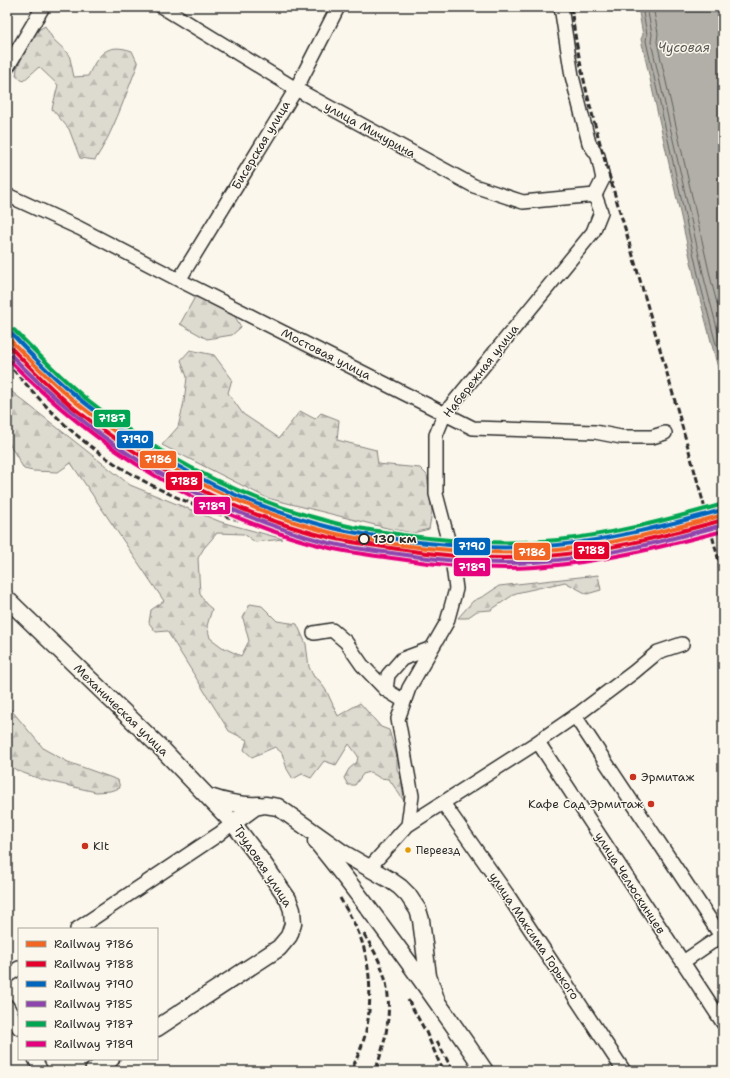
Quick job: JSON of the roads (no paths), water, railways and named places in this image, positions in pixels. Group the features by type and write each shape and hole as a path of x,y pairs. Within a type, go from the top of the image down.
{"main road":[{"name":"Механическая улица","path":"7,599 163,750 233,823"},
{"path":"206,796 243,806 265,805 278,807 343,853 400,887 408,895 418,910 421,920 428,976 436,999"},
{"name":"Трудовая улица","path":"158,1027 279,948 289,936 293,924 292,910 288,899 262,860 233,823 255,807 265,805"},
{"path":"294,818 316,841 347,880 436,999 485,1071"},
{"path":"93,1071 109,1060"}],"street":[{"path":"7,68 43,7"},
{"name":"улица Мичурина","path":"162,7 296,89 474,186 523,202 595,195"},
{"name":"Бисерская улица","path":"179,280 296,89 338,7"},
{"path":"561,7 572,76 589,143 598,156 603,179 595,195"},
{"name":"Мостовая улица","path":"7,195 79,228 473,428 595,432 621,437 652,437 665,432"},
{"name":"Набережная улица","path":"408,825 412,796 398,719 409,688 447,622 456,589 451,551 436,494 436,435 445,413 593,232 601,212 595,195"},
{"path":"314,633 332,630 346,642 362,665 386,690 404,701"},
{"path":"370,868 408,825 538,742 634,672 658,652 682,644"},
{"path":"386,690 388,675 402,659 432,648"},
{"path":"575,716 722,937 683,962"},
{"name":"улица Челюскинцев","path":"538,742 723,1023"},
{"name":"улица Максима Горького","path":"443,803 507,894 624,1071"},
{"path":"78,928 219,834 233,823"},
{"path":"7,976 18,969"},
{"path":"7,1006 18,1026"},
{"path":"36,1060 42,1071"}],"water":[{"name":"Чусовая","path":"638,7 723,7 723,387 696,284 641,39 643,35"}],"railway":[{"path":"571,7 575,37 595,125 701,493 723,577"},
{"path":"7,363 50,411 69,429 107,458 137,477 168,493 233,519 301,536 359,544 430,549"},
{"path":"340,898 355,925 362,942 370,986 366,1031 362,1046 351,1071"},
{"path":"364,934 375,952 381,967 388,997 388,1022 386,1034 375,1071"},
{"path":"408,1000 426,1032 443,1071"},
{"path":"437,1041 453,1071"}],"rail line":[{"name":"7187","path":"14,330 57,373 84,397 112,418 172,457 203,474 267,502 343,525 403,535 442,539 480,542 539,542 619,530 720,505"},
{"name":"7190","path":"11,333 45,368 81,400 109,422 169,461 200,478 265,507 333,528 368,535 441,544 480,547 538,547 620,535 722,510"},
{"name":"7186","path":"7,337 78,404 136,446 167,465 198,482 264,511 297,523 332,533 367,540 441,549 480,552 538,552 621,540 723,515"},
{"name":"7188","path":"7,344 75,409 104,431 165,470 197,488 263,517 297,529 332,538 432,554 483,558 518,558 559,555 606,548 653,538 723,520"},
{"name":"7185","path":"7,351 38,382 70,410 128,454 192,491 225,507 259,521 329,543 433,559 484,563 518,563 559,560 606,553 653,543 723,525"},
{"name":"7189","path":"7,358 41,391 78,422 155,476 197,499 240,518 284,535 330,548 433,564 484,568 518,568 559,565 606,558 723,531"}],"place":[{"name":"130 км","path":"364,539"},
{"name":"Эрмитаж","path":"633,777"},
{"name":"Кафе Сад Эрмитаж","path":"651,804"},
{"name":"Kit","path":"85,846"},
{"name":"Переезд","path":"408,850"}]}
